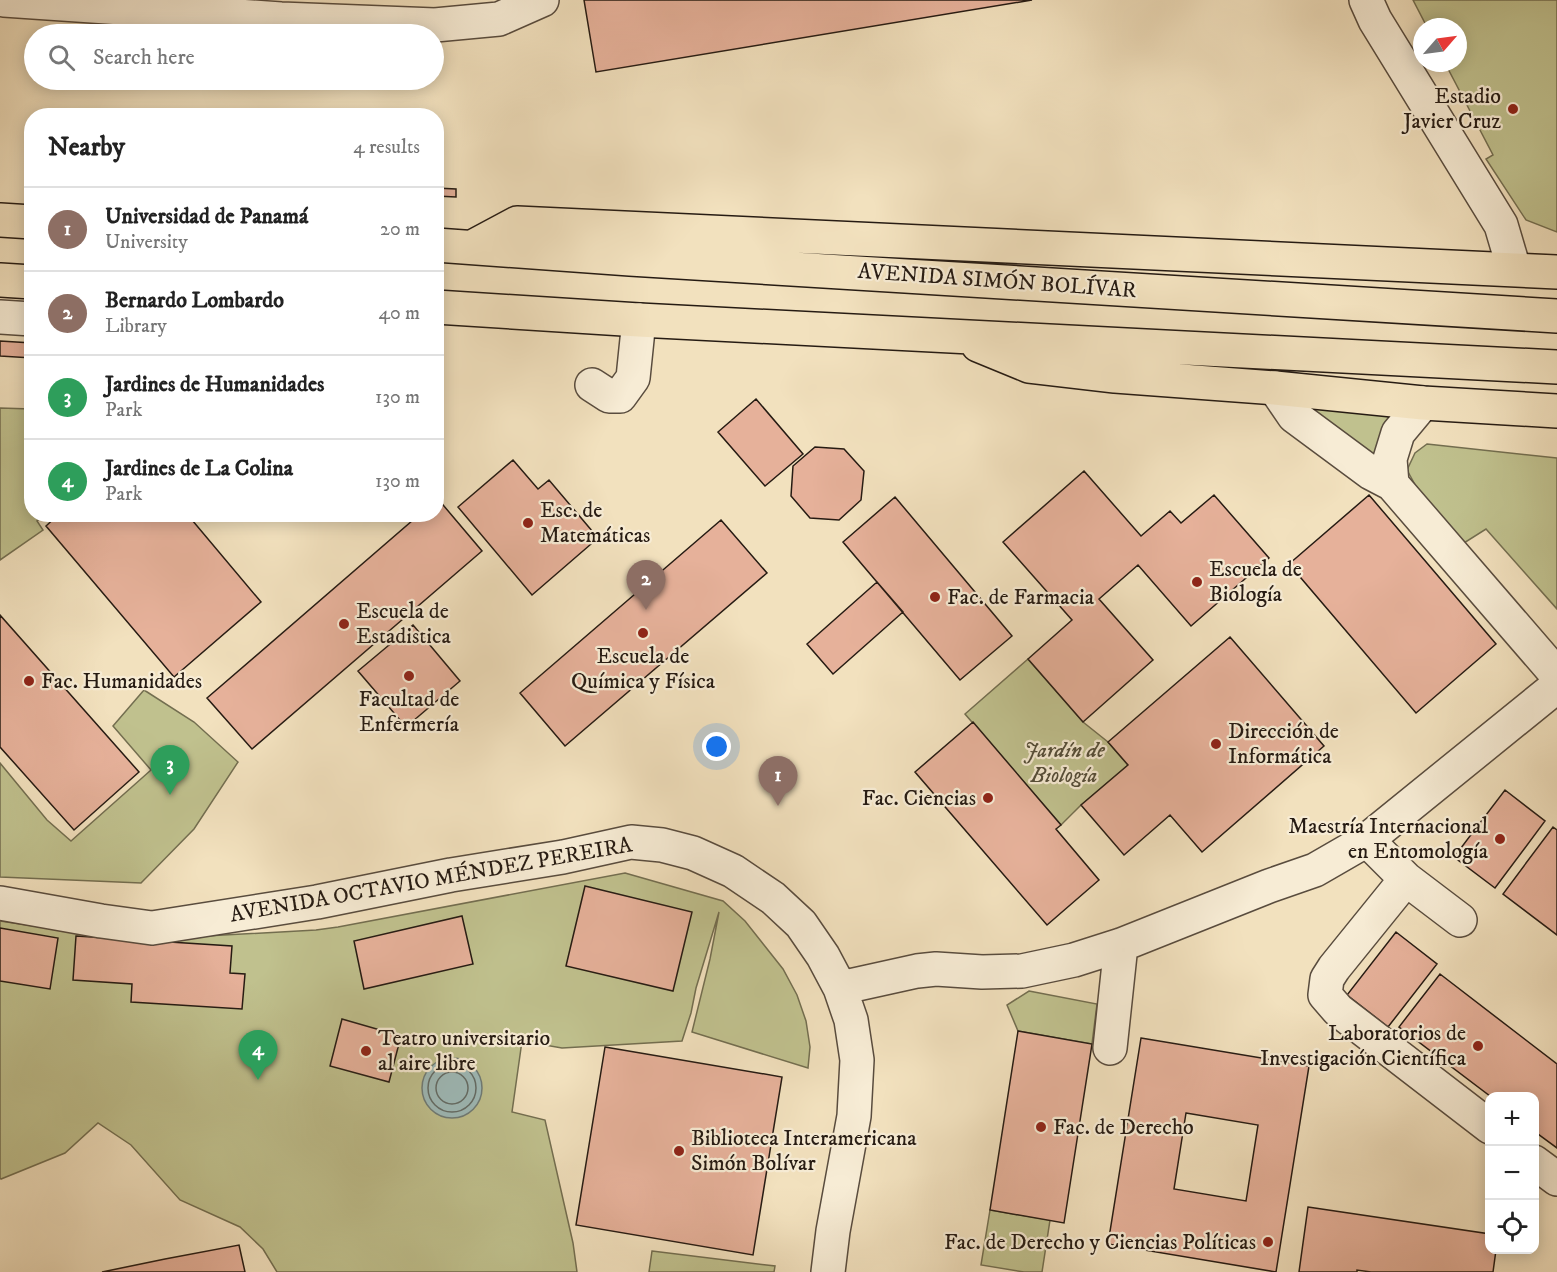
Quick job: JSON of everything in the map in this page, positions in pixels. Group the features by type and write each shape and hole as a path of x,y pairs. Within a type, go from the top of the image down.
{"main road":[{"path":"0,220 24,222"},
{"path":"474,246 518,223 1557,272"},
{"name":"AVENIDA SIMÓN BOLÍVAR","path":"444,244 630,259 1557,316"},
{"path":"0,280 24,282"},
{"path":"444,308 639,320 1557,367"},
{"path":"954,335 1029,366 1115,376 1275,388 1423,403 1557,411"}],"street":[{"path":"4,0 281,19 409,24"},
{"path":"444,24 499,19 543,0"},
{"path":"1366,0 1501,225 1514,269"},
{"path":"0,317 24,318"},
{"path":"592,385 609,396 620,396 633,378 639,320"},
{"path":"1275,388 1294,416 1371,473 1392,484 1557,675"},
{"path":"1392,484 1390,459 1398,432 1423,403"},
{"path":"840,988 917,971 936,969 982,972 1022,971 1074,960 1121,945 1315,870 1367,840 1557,686"},
{"path":"1367,840 1406,879 1460,920"},
{"name":"AVENIDA OCTAVIO MÉNDEZ PEREIRA","path":"0,903 152,928 317,902 631,842 662,845 693,853 733,871 773,898 801,924 824,956 840,988 850,1020 857,1060 854,1116 828,1272"},
{"path":"1406,879 1334,968 1327,979 1325,995 1338,1010 1485,1123"},
{"path":"1110,1048 1121,945"},
{"path":"1539,1166 1557,1179"}],"green space":[{"name":"Estadio Javier Cruz","path":"1413,0 1557,0 1557,232 1526,220 1486,159 1493,155 1450,72 1467,72 1467,18 1422,18"},
{"path":"0,408 24,409 24,522 38,522 43,530 0,560"},
{"path":"1296,408 1392,412 1380,437 1374,465"},
{"path":"1427,444 1557,458 1557,609 1486,529 1464,543 1418,490 1407,470 1415,453"},
{"name":"Jardín de Biología","path":"1028,659 1083,722 1108,742 1128,765 1061,825 965,714"},
{"path":"144,690 194,722 238,762 194,829 141,883 0,877 0,763 47,820 71,841 151,770 113,726"},
{"path":"625,873 723,901 745,921 783,969 797,995 806,1021 810,1047 808,1068 692,1032 719,912 682,1041 562,1048 522,1041 512,1112 545,1120 573,1243 577,1272 277,1272 263,1249 240,1227 180,1200 131,1145 98,1123 65,1153 0,1178 0,921 68,931 151,939 316,930"},
{"path":"1029,991 1097,1004 1092,1044 1018,1031 1007,1005"},
{"path":"990,1210 1050,1220 1042,1272 1024,1272 981,1265"},
{"path":"652,1251 775,1266 774,1272 649,1272"}],"water":[{"path":"452,1058 469,1063 477,1071 482,1088 477,1105 469,1113 452,1118 435,1113 427,1105 422,1088 427,1071 435,1063"}],"building":[{"path":"584,0 1032,0 596,72"},
{"path":"444,188 456,189 456,197 444,196"},
{"path":"0,341 24,342 24,358 0,356"},
{"path":"756,399 803,454 765,486 718,432"},
{"path":"815,447 844,449 864,471 861,500 839,520 810,518 791,496 793,466"},
{"name":"Esc. de Matemáticas","path":"513,460 538,489 549,480 598,538 532,595 458,507"},
{"name":"Escuela de Biología","path":"1084,471 1141,536 1170,511 1181,523 1214,495 1269,558 1191,626 1138,565 1099,599 1153,660 1083,722 1028,659 1072,620 1003,542"},
{"path":"1369,495 1496,644 1416,713 1289,564"},
{"name":"Fac. de Farmacia","path":"895,497 1012,636 960,680 843,542"},
{"name":"Escuela de Estadistica","path":"444,506 482,551 252,749 207,698 411,522 444,522"},
{"name":"Escuela de Química y Física","path":"721,520 767,573 565,746 520,693"},
{"path":"50,522 194,522 261,602 174,677 46,526"},
{"path":"877,582 903,612 833,674 807,644"},
{"name":"Fac. Humanidades","path":"0,615 139,772 74,830 0,747"},
{"name":"Facultad de Enfermería","path":"413,625 460,681 406,727 358,671"},
{"name":"Dirección de Informática","path":"1230,637 1324,746 1202,852 1170,815 1124,855 1081,805 1128,765 1108,742"},
{"name":"Fac. Ciencias","path":"973,722 1061,825 1056,829 1099,880 1047,925 915,772"},
{"name":"Maestría Internacional en Entomología","path":"1505,790 1545,821 1495,888 1454,857"},
{"path":"1553,827 1557,830 1557,935 1503,894"},
{"path":"585,886 692,912 673,991 566,966"},
{"path":"462,916 473,964 364,989 354,941"},
{"path":"0,928 58,938 50,989 0,981"},
{"path":"1396,932 1437,964 1388,1027 1347,995"},
{"path":"76,936 232,946 230,973 245,974 242,1009 131,1002 132,984 73,980"},
{"name":"Laboratorios de Investigación Científica","path":"1440,974 1557,1064 1557,1148 1539,1135 1539,1092 1485,1092 1399,1027"},
{"name":"Teatro universitario al aire libre","path":"342,1019 401,1036 389,1082 330,1066"},
{"name":"Fac. de Derecho","path":"1018,1031 1092,1044 1064,1223 990,1210"},
{"path":"1141,1038 1309,1066 1276,1272 1108,1244","holes":["1186,1113 1258,1125 1246,1201 1174,1189"]},
{"name":"Biblioteca Interamericana Simón Bolívar","path":"605,1047 782,1077 753,1255 576,1225"},
{"path":"1308,1207 1485,1233 1485,1254 1495,1254 1493,1272 1357,1270 1357,1272 1299,1272"},
{"path":"239,1245 245,1272 102,1272 165,1259"}],"place":[{"name":"Estadio Javier Cruz","path":"1513,109"},
{"name":"Esc. de Matemáticas","path":"528,523"},
{"name":"Escuela de Biología","path":"1197,582"},
{"name":"Fac. de Farmacia","path":"935,597"},
{"name":"Bernardo Lombardo","path":"646,610"},
{"name":"Escuela de Estadistica","path":"344,624"},
{"name":"Escuela de Química y Física","path":"643,633"},
{"name":"Facultad de Enfermería","path":"409,676"},
{"name":"Fac. Humanidades","path":"29,681"},
{"name":"Dirección de Informática","path":"1216,744"},
{"name":"Jardines de Humanidades","path":"170,795"},
{"name":"Fac. Ciencias","path":"988,798"},
{"name":"Universidad de Panamá","path":"778,806"},
{"name":"Maestría Internacional en Entomología","path":"1500,839"},
{"name":"Laboratorios de Investigación Científica","path":"1478,1046"},
{"name":"Teatro universitario al aire libre","path":"366,1051"},
{"name":"Jardines de La Colina","path":"258,1080"},
{"name":"Fac. de Derecho","path":"1041,1127"},
{"name":"Biblioteca Interamericana Simón Bolívar","path":"679,1151"},
{"name":"Fac. de Derecho y Ciencias Políticas","path":"1268,1242"}]}
